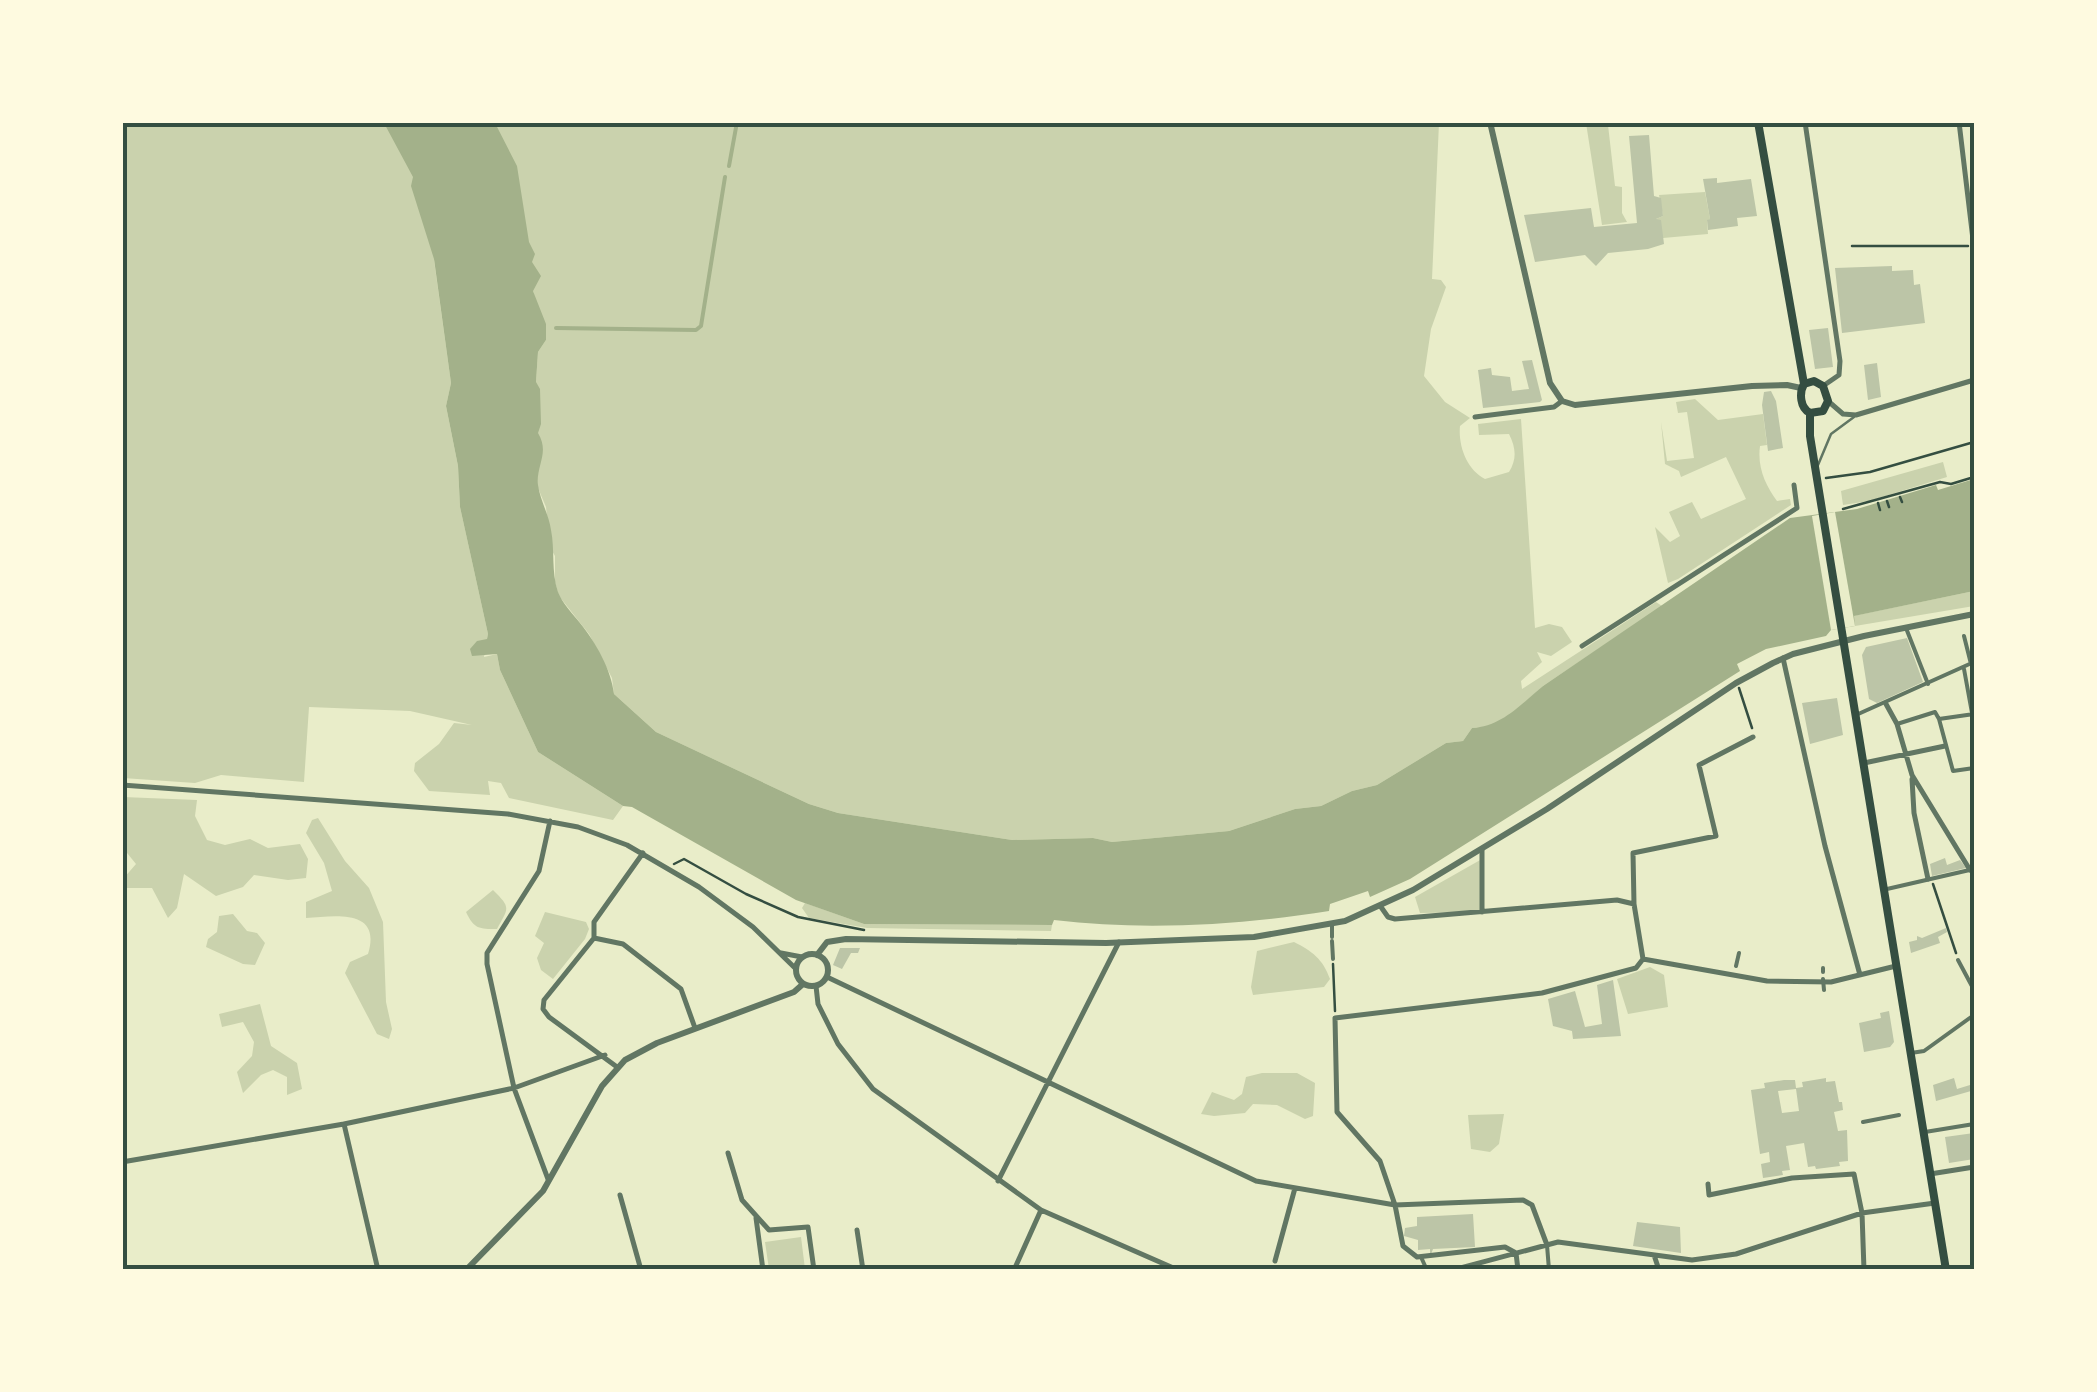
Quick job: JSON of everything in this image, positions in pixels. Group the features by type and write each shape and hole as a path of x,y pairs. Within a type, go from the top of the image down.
{"main road":[{"path":"1758,122 1803,406 1810,413 1916,1112 1924,1132 1946,1270"},
{"path":"1802,386 1814,380 1823,386 1828,401 1823,411 1810,413"}],"street":[{"path":"1490,122 1550,383 1562,401 1600,404 1764,385 1802,386"},
{"path":"1805,122 1840,368 1839,375 1823,386"},
{"path":"1958,122 1974,247"},
{"path":"1828,401 1843,414 1856,415 1974,380"},
{"path":"1475,417 1554,407 1562,401"},
{"path":"1582,646 1797,508 1794,485"},
{"path":"780,953 802,957 817,954 826,942 865,939 1119,942 1254,937 1332,924 1381,907 1482,848 1578,789 1736,682 1783,658 1974,614"},
{"path":"1906,628 1928,684"},
{"path":"1856,715 1973,663 1964,636"},
{"path":"1783,658 1860,975"},
{"path":"1939,719 1973,713 1964,667"},
{"path":"1886,704 1912,775 1914,813 1928,880"},
{"path":"1896,724 1935,712 1953,771 1974,768"},
{"path":"1516,1253 1505,1247 1421,1257 1402,1246 1395,1205 1380,1161 1337,1112 1335,1018 1542,993 1636,968 1643,959 1634,904 1632,852 1716,836 1699,765 1752,737"},
{"path":"1864,763 1944,746"},
{"path":"1884,890 1972,870 1912,775"},
{"path":"122,785 352,800 578,827 643,853 732,909 796,969 803,984"},
{"path":"549,1182 514,1088 486,964 487,953 539,871 550,821"},
{"path":"1482,848 1482,912"},
{"path":"617,1067 549,1018 543,1009 544,1000 594,938 594,922 643,853"},
{"path":"1381,907 1395,919 1617,900 1634,904"},
{"path":"1332,924 1333,959"},
{"path":"594,938 623,944 682,990 695,1028"},
{"path":"998,1180 1119,942"},
{"path":"817,954 826,961 827,977"},
{"path":"1735,972 1739,954"},
{"path":"796,969 802,957"},
{"path":"1957,958 1974,990"},
{"path":"1643,959 1735,972 1767,982 1860,975 1896,966"},
{"path":"803,984 816,986 827,977"},
{"path":"827,977 1256,1181 1395,1205 1523,1200 1532,1205 1547,1245 1549,1270"},
{"path":"471,1267 549,1182 602,1086 617,1067 641,1050 794,992 803,984"},
{"path":"816,986 818,1004 838,1044 872,1089 1041,1210 1178,1270"},
{"path":"1910,1053 1924,1051 1974,1015"},
{"path":"122,1162 344,1124 514,1088 604,1055"},
{"path":"1863,1122 1899,1116"},
{"path":"344,1124 378,1270"},
{"path":"1924,1132 1974,1124"},
{"path":"728,1153 742,1200 769,1230 808,1227 814,1270"},
{"path":"1930,1174 1974,1167"},
{"path":"1708,1184 1710,1195 1792,1178 1854,1174 1862,1213 1864,1270"},
{"path":"1275,1262 1295,1188"},
{"path":"620,1196 641,1270"},
{"path":"1452,1270 1558,1242 1692,1260 1736,1254 1862,1213 1935,1203"},
{"path":"1014,1270 1041,1210"},
{"path":"756,1216 763,1270"},
{"path":"857,1230 864,1270"},
{"path":"1516,1253 1518,1270"},
{"path":"1654,1255 1659,1270"},
{"path":"1421,1257 1426,1268"}],"lane":[{"path":"1820,476 1829,436 1856,415"}],"path":[{"path":"1852,246 1974,247"},
{"path":"1820,476 1870,472 1974,442"},
{"path":"1843,509 1940,482 1951,484 1974,478"},
{"path":"1900,497 1902,502"},
{"path":"1887,501 1889,506"},
{"path":"1878,504 1880,510"},
{"path":"1736,682 1747,706 1752,737"},
{"path":"668,867 684,859 746,894 798,916 866,930 865,939"},
{"path":"1928,880 1957,958"},
{"path":"1333,959 1335,1018"}],"shaded area":[{"path":"122,123 1439,123 1432,279 1441,280 1446,287 1431,329 1424,376 1445,402 1470,418 1460,426 1462,449 1473,470 1485,479 1509,472 1514,449 1509,434 1479,435 1478,424 1521,419 1535,628 1549,624 1562,627 1572,642 1551,656 1537,652 1542,662 1521,681 1522,689 1656,602 1662,606 1543,686 1512,714 1488,727 1472,728 1463,741 1446,743 1377,785 1352,791 1321,806 1295,809 1229,831 1112,842 1093,838 1012,840 838,813 809,804 656,732 614,694 612,678 589,634 559,596 555,582 555,556 550,547 546,507 538,488 536,382 538,352 546,340 533,291 434,260 451,383 446,406 458,466 460,507 488,634 484,657 497,654 500,670 538,752 623,806 613,820 509,798 501,783 488,781 490,795 429,791 414,771 415,763 439,744 454,723 472,725 410,711 309,707 304,782 221,775 195,783 123,778"},
{"path":"384,123 495,123 517,166 529,242 535,254 532,262 541,276 533,291 546,324 546,340 538,352 536,382 540,389 538,433 543,447 538,485 551,530 556,584 562,600 602,657 614,694 656,732 809,804 838,813 1012,840 1093,838 1112,842 1229,831 1295,809 1321,806 1352,791 1377,785 1446,743 1463,741 1472,728 1502,719 1543,686 1790,518 1857,509 1936,485 1938,490 1974,479 1974,591 1854,616 1855,626 1766,649 1737,664 1740,671 1410,879 1370,897 1368,891 1330,904 1329,911 1192,925 1054,920 1052,925 864,924 796,900 632,807 623,806 538,752 500,670 497,654 472,656 470,649 477,641 487,639 488,634 460,507 458,466 446,406 451,383 434,259 411,186 413,177"},
{"path":"1586,123 1608,125 1615,186 1622,187 1622,213 1627,222 1602,225"},
{"path":"1705,192 1710,219 1708,234 1663,238 1656,219 1663,216 1659,195"},
{"path":"1695,399 1718,420 1763,414 1767,445 1760,446 1763,476 1777,501 1790,499 1791,505 1668,583 1655,527 1670,542 1680,536 1669,512 1692,502 1701,519 1746,499 1726,457 1681,477 1679,471 1665,464 1661,422 1667,461 1694,458 1687,412 1678,413 1676,402"},
{"path":"1943,462 1947,477 1843,505 1841,491"},
{"path":"1974,591 1974,606 1855,626 1853,616"},
{"path":"123,797 197,800 195,816 207,840 225,845 250,839 268,848 300,844 308,859 306,878 288,880 254,875 243,887 216,896 184,874 177,908 168,918 152,888 123,888 123,879 136,864 123,848"},
{"path":"318,818 345,861 369,888 383,922 386,1002 392,1029 389,1039 377,1034 345,973 350,962 368,954 368,929 362,922 342,916 306,918 306,902 332,891 324,863 306,833 312,820"},
{"path":"1482,859 1482,912 1420,913 1415,897"},
{"path":"493,890 505,904 504,916 497,929 478,927 466,912"},
{"path":"805,903 864,924 1052,925 1051,931 867,928 809,918 802,908"},
{"path":"545,912 586,922 589,929 553,979 541,970 537,958 544,943 535,936"},
{"path":"233,914 247,931 257,933 265,943 255,965 243,964 206,947 208,939 217,932 219,916"},
{"path":"1294,942 1324,966 1330,979 1324,987 1253,995 1257,951"},
{"path":"1650,967 1664,975 1668,1007 1628,1014 1617,979"},
{"path":"260,1004 271,1046 297,1063 302,1089 287,1095 287,1077 273,1070 261,1075 243,1093 237,1072 252,1056 254,1042 243,1022 222,1027 219,1014"},
{"path":"1297,1073 1315,1083 1313,1116 1305,1119 1277,1105 1253,1104 1245,1113 1201,1114 1212,1092 1234,1100 1242,1094 1246,1077"},
{"path":"1504,1114 1499,1144 1490,1152 1471,1149 1468,1115"},
{"path":"801,1237 805,1269 769,1269 765,1242"}],"pier":[{"path":"1835,512 1855,626 1831,630 1812,516"}],"building":[{"path":"1649,135 1654,196 1661,198 1663,216 1656,219 1661,220 1664,244 1608,253 1596,266 1585,255 1535,262 1524,215 1591,208 1594,227 1637,223 1629,136"},
{"path":"1717,178 1717,183 1751,179 1757,216 1737,218 1738,226 1708,230 1710,219 1703,179"},
{"path":"1892,266 1892,271 1913,270 1914,285 1920,284 1925,323 1842,333 1835,268"},
{"path":"1828,328 1833,367 1815,369 1809,330"},
{"path":"1532,360 1540,402 1483,408 1478,370 1491,368 1492,375 1510,377 1512,391 1529,389 1522,361"},
{"path":"1877,363 1881,397 1868,400 1864,365"},
{"path":"1771,391 1783,448 1768,451 1762,405 1764,392"},
{"path":"1907,638 1923,682 1877,703 1869,699 1862,655 1866,647"},
{"path":"1837,698 1843,735 1810,744 1802,703"},
{"path":"1945,858 1947,865 1960,860 1966,868 1932,876 1930,864"},
{"path":"1946,928 1947,932 1938,937 1940,943 1911,953 1909,942 1917,940 1917,936 1922,938"},
{"path":"840,948 860,948 858,953 851,953 842,969 833,965"},
{"path":"1613,980 1621,1036 1573,1039 1572,1031 1553,1026 1548,999 1575,991 1585,1027 1602,1024 1597,985"},
{"path":"1889,1011 1894,1042 1890,1047 1864,1052 1859,1023 1881,1018 1880,1013"},
{"path":"1826,1078 1826,1082 1835,1081 1843,1110 1834,1112 1838,1131 1847,1130 1848,1161 1816,1169 1808,1167 1804,1143 1786,1146 1790,1170 1763,1178 1761,1164 1770,1162 1769,1152 1760,1154 1751,1090 1784,1080 1795,1080 1796,1088 1803,1087 1802,1082","holes":["1796,1089 1799,1111 1782,1113 1778,1091"]},
{"path":"1954,1078 1957,1089 1970,1085 1971,1091 1936,1101 1933,1085"},
{"path":"1974,1133 1974,1159 1949,1163 1945,1137"},
{"path":"1473,1214 1475,1247 1433,1249 1430,1257 1430,1249 1418,1250 1418,1240 1404,1236 1405,1228 1417,1226 1417,1217"},
{"path":"1637,1222 1680,1227 1681,1253 1633,1246"}],"waterway":[{"path":"729,166 737,122"},
{"path":"556,328 696,330 701,326 725,177"}]}
